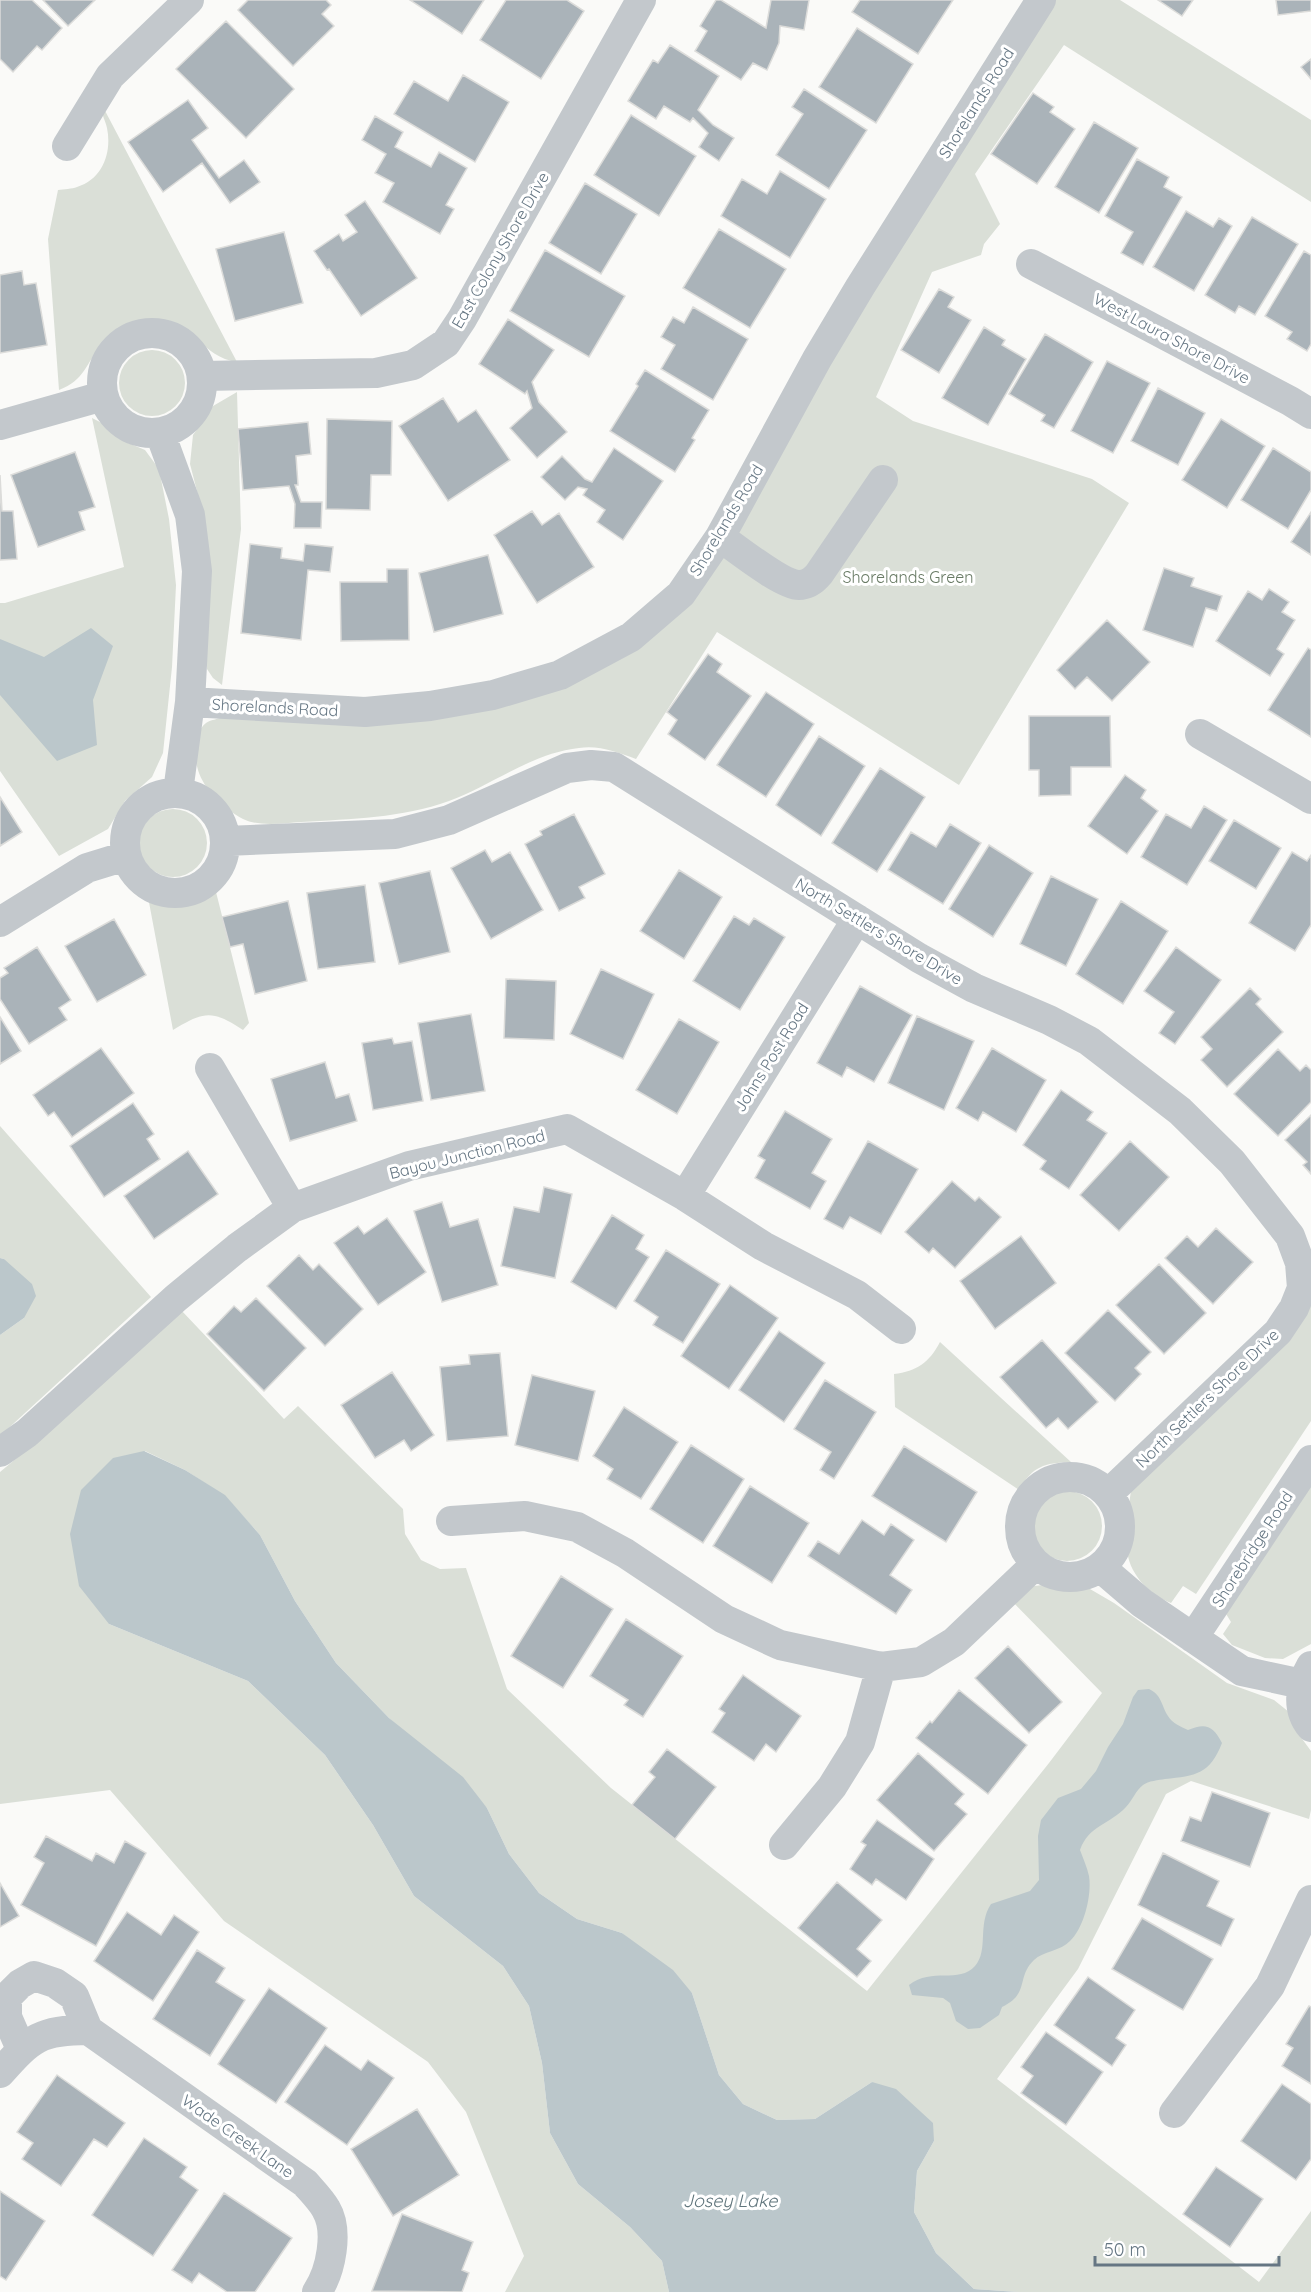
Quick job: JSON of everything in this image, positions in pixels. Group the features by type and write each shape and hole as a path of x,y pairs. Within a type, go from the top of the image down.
{"street":[{"path":"67,146 110,76 189,0"},
{"name":"East Colony Shore Drive","path":"203,376 376,373 413,366 446,343 462,319 641,0"},
{"name":"Shorelands Road","path":"190,702 365,712 430,706 493,695 560,675 631,637 681,594 720,537 817,359 860,287 1041,0"},
{"name":"West Laura Shore Drive","path":"1031,264 1311,414"},
{"path":"155,332 173,336 190,348 203,376 202,392 194,411 180,425 160,433 141,432 124,425 111,412 103,396 102,378 106,361 117,346 133,335 155,332"},
{"path":"0,425 103,396"},
{"path":"160,433 190,515 197,571 190,702 178,792"},
{"path":"720,537 781,579 799,585 807,584 819,574 883,480"},
{"path":"1200,734 1311,799"},
{"name":"North Settlers Shore Drive","path":"226,841 395,834 448,820 567,768 591,765 614,767 920,958 974,988 1049,1020 1089,1041 1127,1069 1180,1111 1232,1162 1290,1236 1300,1263 1302,1288 1294,1308 1278,1332 1109,1493"},
{"path":"178,792 196,797 212,809 224,829 226,841 218,872 203,886 183,893 164,893 147,885 134,873 126,856 124,838 129,821 140,806 156,796 178,792"},
{"path":"0,922 87,868 126,856"},
{"name":"Johns Post Road","path":"685,1196 857,919"},
{"path":"210,1068 292,1208"},
{"name":"Bayou Junction Road","path":"0,1452 27,1433 176,1298 237,1248 292,1208 410,1166 567,1129 685,1196 764,1246 856,1295 901,1329"},
{"name":"Shorebridge Road","path":"1193,1638 1311,1460"},
{"path":"1076,1476 1093,1481 1109,1493 1119,1513 1120,1535 1114,1553 1100,1568 1081,1576 1061,1577 1043,1570 1029,1557 1021,1540 1019,1521 1025,1503 1036,1488 1054,1478 1076,1476"},
{"path":"452,1521 525,1516 577,1527 625,1553 734,1623 780,1645 881,1667 921,1662 954,1642 1036,1564"},
{"path":"1100,1568 1142,1603 1242,1671 1306,1675 1301,1703 1306,1721 1311,1727"},
{"path":"784,1845 832,1787 860,1742 881,1667"},
{"path":"1174,2113 1270,1986 1311,1900"},
{"path":"0,2073 21,2049 44,2034 79,2030 74,1996 55,1983 34,1976 20,1984 7,1997 7,2017 21,2049"},
{"name":"Wade Creek Lane","path":"79,2030 305,2183 326,2209 333,2228 332,2254 317,2292"}],"green space":[{"name":"Shorelands Green","path":"1052,0 1120,0 1311,120 1311,202 1064,45 975,174 1000,224 984,244 981,255 932,272 876,397 913,421 1092,479 1129,503 959,785 717,632 636,759 594,747 562,751 545,756 465,794 431,807 357,819 279,824 256,823 236,815 216,798 205,785 196,759 199,733 202,727 210,721 223,717 379,723 640,643 827,366"},
{"path":"102,105 237,362 214,353 176,325 164,321 138,321 108,338 80,376 59,390 48,239 58,190 75,188 86,183 104,164 108,137"},
{"path":"145,350 159,350 171,355 180,364 185,383 183,396 176,407 159,416 145,416 133,411 124,402 119,390 119,376 124,364 133,355"},
{"path":"237,392 241,529 222,685 207,669 198,495 190,464 193,435 213,406"},
{"path":"92,418 104,424 126,442 145,450 159,469 169,519 176,585 172,667 163,753 152,777 125,801 108,829 59,856 0,771 0,603 124,567"},
{"path":"173,809 186,812 197,819 204,830 207,843 204,856 197,867 186,874 173,877 160,874 149,867 142,856 139,843 142,830 149,819 160,812"},
{"path":"216,892 249,1023 243,1030 224,1019 208,1015 193,1019 173,1030 148,897 166,903 182,904"},
{"path":"0,1126 151,1297 0,1436 0,1335 24,1318 4,1259 0,1258"},
{"path":"1311,1284 1311,1421 1196,1594 1183,1586 1171,1603 1147,1588 1135,1574 1131,1565 1127,1547 1130,1534 1129,1506 1132,1487"},
{"path":"181,1310 284,1419 298,1406 403,1509 405,1534 421,1560 440,1569 466,1568 507,1689 611,1788 867,1991 1102,1693 1010,1599 1027,1587 1058,1583 1090,1589 1114,1603 1227,1683 1274,1700 1289,1712 1297,1732 1311,1751 1309,1819 1191,1781 1166,1794 1078,1969 997,2079 1259,2282 1311,2211 1311,2292 1018,2292 974,2289 936,2253 914,2212 917,2171 934,2141 872,2082 815,2119 777,2120 743,2104 719,2075 692,1993 622,1933 577,1919 539,1893 509,1854 487,1808 389,1718 336,1663 295,1601 260,1535 225,1496 185,1470 145,1451 109,1624 248,1681 325,1755 373,1825 414,1896 503,1966 529,2006 542,2063 550,2133 578,2184 630,2227 662,2261 669,2292 505,2292 524,2256 466,2112 428,2062 224,1921 110,1790 0,1804 0,1472 60,1422"},
{"path":"940,1342 1071,1462 1053,1463 1040,1467 1029,1476 1019,1490 895,1407 894,1374 922,1365"},
{"path":"1311,1476 1311,1644 1283,1659 1265,1658 1232,1645 1223,1634 1231,1622 1223,1609"},
{"path":"1067,1491 1080,1494 1092,1501 1099,1513 1102,1526 1099,1539 1092,1551 1080,1558 1067,1561 1054,1558 1042,1551 1035,1539 1032,1526 1035,1513 1042,1501 1054,1494"}],"water":[{"path":"91,628 113,646 93,700 97,745 57,761 0,695 0,639 44,657"},
{"path":"0,1258 32,1284 36,1296 24,1318 0,1335"},
{"name":"Josey Lake","path":"144,1451 185,1470 225,1495 260,1535 295,1601 336,1663 389,1718 463,1777 487,1808 509,1854 539,1893 577,1919 622,1933 673,1970 692,1993 719,2075 743,2104 777,2120 815,2119 872,2082 896,2089 933,2123 934,2141 917,2171 914,2212 936,2253 974,2289 1018,2292 669,2292 662,2261 630,2227 578,2184 550,2133 542,2063 529,2006 503,1966 414,1896 373,1825 325,1755 248,1681 109,1624 79,1586 70,1534 81,1490 113,1458"},
{"path":"1149,1689 1156,1694 1172,1721 1188,1730 1204,1726 1215,1732 1222,1743 1212,1761 1201,1772 1145,1784 1120,1813 1089,1835 1080,1850 1090,1884 1086,1911 1079,1928 1066,1944 1034,1960 1025,1973 1020,1991 1011,2002 1002,2007 999,2015 980,2028 968,2029 956,2021 950,2003 943,1998 912,1995 909,1985 918,1980 961,1974 975,1966 981,1953 985,1920 991,1904 1030,1891 1039,1880 1038,1836 1041,1820 1058,1798 1081,1789 1096,1771 1123,1724 1133,1697 1138,1690"}],"building":[{"path":"0,0 32,0 62,28 42,50 37,46 13,72 0,59"},
{"path":"43,0 95,0 68,26"},
{"path":"248,0 326,0 331,5 322,14 334,26 293,66 238,10"},
{"path":"410,0 484,0 462,34"},
{"path":"506,0 567,0 584,11 541,79 480,40"},
{"path":"716,0 721,0 766,28 771,0 809,0 804,30 780,26 779,43 767,70 753,63 741,80 695,51 707,31 700,26"},
{"path":"860,0 953,0 918,54 852,12"},
{"path":"1158,0 1193,0 1182,16"},
{"path":"1276,0 1311,0 1311,11 1278,15"},
{"path":"226,21 294,89 246,138 176,69"},
{"path":"857,28 913,64 876,123 819,87"},
{"path":"670,45 719,76 698,110 713,125 734,138 719,161 699,147 708,133 693,118 690,122 664,106 656,119 628,101 653,60 658,63"},
{"path":"1311,59 1311,79 1301,67"},
{"path":"463,75 509,102 475,162 394,114 414,81 448,101"},
{"path":"804,89 867,130 829,189 776,155 803,114 792,107"},
{"path":"1033,93 1054,107 1050,112 1075,129 1037,184 991,154"},
{"path":"188,100 208,128 192,140 219,178 244,160 260,182 230,203 202,163 163,192 128,142"},
{"path":"631,115 696,156 659,216 594,175"},
{"path":"375,116 403,132 395,147 431,167 439,152 467,168 446,205 454,209 440,234 383,202 394,183 375,173 386,154 362,140"},
{"path":"1094,122 1138,148 1099,213 1055,187"},
{"path":"1137,159 1169,177 1164,187 1182,197 1143,265 1121,253 1133,232 1105,216"},
{"path":"780,171 826,199 790,258 721,216 742,179 767,194"},
{"path":"585,183 637,214 601,274 549,243"},
{"path":"365,201 417,278 361,316 314,251 339,234 343,241 357,232 345,215"},
{"path":"1186,211 1213,227 1219,218 1232,226 1194,291 1153,267"},
{"path":"1252,217 1298,244 1255,315 1239,306 1235,313 1205,295"},
{"path":"719,229 786,269 750,328 683,288"},
{"path":"284,232 303,303 235,321 216,249"},
{"path":"545,250 625,296 589,357 510,311"},
{"path":"1304,251 1311,255 1311,344 1307,351 1287,339 1292,332 1265,316"},
{"path":"22,271 24,285 36,283 47,345 0,353 0,275"},
{"path":"939,289 954,297 948,307 971,320 939,373 901,350"},
{"path":"693,307 748,339 713,400 661,369 675,345 661,337 673,317 684,323"},
{"path":"508,319 554,350 532,382 539,402 567,432 537,458 510,428 532,408 527,391 525,394 479,364"},
{"path":"984,327 1005,340 1002,345 1026,359 988,425 942,398"},
{"path":"1045,334 1093,362 1054,428 1041,421 1045,415 1009,394"},
{"path":"1107,361 1150,383 1113,453 1071,431"},
{"path":"645,370 709,410 692,438 695,440 675,472 610,431 638,386 636,384"},
{"path":"1158,388 1205,413 1178,465 1131,441"},
{"path":"443,398 458,422 476,410 510,460 448,501 399,426"},
{"path":"327,419 392,421 391,475 371,475 370,510 326,509"},
{"path":"1221,419 1265,446 1227,508 1182,480"},
{"path":"308,422 311,454 296,456 298,485 295,485 301,502 322,502 321,528 294,528 295,504 289,486 243,490 238,429"},
{"path":"614,448 663,481 623,540 597,522 605,510 583,495 587,489 578,487 565,500 541,477 562,456 585,479 592,482"},
{"path":"1273,448 1311,472 1311,490 1288,529 1241,500"},
{"path":"75,452 95,507 79,512 85,530 38,547 11,475"},
{"path":"0,475 2,511 13,511 17,559 0,560"},
{"path":"532,511 542,525 559,513 594,567 537,603 494,535"},
{"path":"1311,512 1311,555 1291,542"},
{"path":"250,544 282,548 281,558 303,561 305,544 333,547 330,572 308,570 301,640 241,633"},
{"path":"488,555 503,614 434,632 419,573"},
{"path":"1164,568 1194,578 1191,586 1222,596 1217,611 1206,608 1193,647 1143,630"},
{"path":"387,569 408,569 409,640 341,641 340,582 387,582"},
{"path":"1269,589 1289,602 1282,612 1295,620 1277,649 1284,654 1270,676 1216,641 1248,591 1262,600"},
{"path":"1107,620 1150,662 1112,701 1087,677 1075,689 1057,670"},
{"path":"1308,648 1311,650 1311,737 1268,710"},
{"path":"708,654 722,664 717,672 751,696 705,760 668,734 677,720 667,712"},
{"path":"766,692 814,724 766,797 717,765"},
{"path":"1029,716 1110,716 1111,767 1071,767 1071,795 1039,796 1039,770 1029,770"},
{"path":"819,736 865,766 821,836 776,805"},
{"path":"880,768 925,797 877,872 832,843"},
{"path":"1125,775 1146,790 1141,798 1158,811 1127,854 1088,826"},
{"path":"0,797 22,832 0,846"},
{"path":"1204,806 1227,820 1187,885 1141,857 1166,814 1191,828"},
{"path":"574,814 605,874 579,887 585,898 559,911 525,844 542,835 540,831"},
{"path":"1234,820 1281,848 1256,889 1209,861"},
{"path":"950,824 981,843 943,904 888,870 911,832 936,847"},
{"path":"989,845 1033,873 993,937 949,909"},
{"path":"485,850 492,862 510,852 543,910 491,939 451,868"},
{"path":"1292,852 1307,861 1311,855 1311,925 1295,951 1249,923"},
{"path":"679,870 722,897 684,959 640,931"},
{"path":"430,871 450,952 399,964 379,883"},
{"path":"1051,876 1098,899 1066,966 1020,944"},
{"path":"365,885 375,962 318,969 307,893"},
{"path":"288,901 307,981 255,994 243,944 230,947 222,917"},
{"path":"1121,901 1168,931 1123,1004 1076,974"},
{"path":"734,916 749,925 754,918 785,937 740,1010 693,981"},
{"path":"114,919 146,975 97,1002 65,946"},
{"path":"37,947 71,1000 59,1008 67,1020 29,1044 0,999 0,978 8,973 4,968"},
{"path":"1176,947 1221,980 1175,1044 1159,1033 1174,1012 1144,991"},
{"path":"601,969 654,994 623,1059 570,1034"},
{"path":"506,979 556,981 554,1040 504,1038"},
{"path":"860,986 912,1015 874,1082 847,1067 842,1077 817,1063"},
{"path":"1250,988 1261,999 1256,1004 1283,1032 1227,1087 1201,1060 1212,1049 1201,1037"},
{"path":"471,1014 485,1091 431,1100 418,1023"},
{"path":"917,1016 974,1041 944,1110 888,1083"},
{"path":"0,1017 21,1051 0,1064"},
{"path":"679,1019 719,1042 677,1114 636,1090"},
{"path":"392,1038 394,1044 412,1041 423,1101 373,1110 362,1043"},
{"path":"101,1048 134,1093 72,1137 54,1112 48,1116 33,1095"},
{"path":"992,1048 1046,1080 1016,1132 983,1112 978,1121 956,1108"},
{"path":"1278,1049 1300,1071 1306,1065 1311,1070 1311,1102 1278,1136 1234,1094"},
{"path":"325,1062 336,1098 349,1094 357,1121 290,1141 271,1079"},
{"path":"1061,1090 1093,1112 1087,1120 1107,1133 1069,1189 1040,1169 1046,1161 1023,1145"},
{"path":"133,1103 154,1134 147,1139 160,1159 104,1197 70,1146"},
{"path":"785,1111 832,1139 812,1173 826,1181 810,1209 755,1178 765,1160 758,1156"},
{"path":"1311,1115 1311,1174 1303,1165 1307,1162 1285,1140"},
{"path":"868,1141 918,1169 881,1234 850,1217 843,1229 824,1219"},
{"path":"1130,1141 1169,1177 1119,1231 1080,1195"},
{"path":"188,1151 218,1194 154,1239 124,1196"},
{"path":"952,1181 975,1201 979,1197 1001,1217 955,1268 933,1248 929,1253 905,1232"},
{"path":"544,1187 572,1194 555,1278 501,1266 514,1207 539,1212"},
{"path":"442,1202 450,1227 478,1219 498,1285 442,1302 414,1211"},
{"path":"612,1215 644,1235 636,1249 649,1257 616,1309 571,1282"},
{"path":"387,1218 426,1272 378,1305 334,1243 358,1226 364,1234"},
{"path":"1216,1228 1253,1262 1213,1304 1165,1258 1187,1236 1198,1247"},
{"path":"1021,1236 1056,1283 995,1329 960,1281"},
{"path":"666,1250 720,1284 683,1343 653,1325 658,1317 634,1301"},
{"path":"299,1255 313,1270 319,1264 363,1309 325,1346 267,1286"},
{"path":"1159,1264 1206,1313 1164,1354 1116,1305"},
{"path":"730,1285 778,1318 729,1389 681,1356"},
{"path":"256,1298 306,1348 264,1391 207,1334 234,1306 241,1312"},
{"path":"1108,1310 1151,1352 1135,1368 1141,1374 1115,1401 1065,1353"},
{"path":"779,1331 825,1363 784,1422 739,1390"},
{"path":"1042,1340 1098,1402 1068,1429 1058,1418 1046,1428 1000,1377"},
{"path":"500,1353 508,1436 447,1441 440,1367 470,1364 469,1355"},
{"path":"392,1372 434,1435 411,1451 404,1440 375,1458 341,1405"},
{"path":"532,1375 595,1391 578,1461 515,1445"},
{"path":"825,1380 876,1412 834,1479 820,1470 831,1452 794,1429"},
{"path":"624,1407 678,1442 641,1499 607,1479 613,1469 593,1456"},
{"path":"691,1445 744,1479 703,1543 650,1509"},
{"path":"904,1446 977,1492 946,1542 872,1496"},
{"path":"750,1486 809,1523 772,1583 713,1546"},
{"path":"862,1520 884,1535 891,1524 914,1540 890,1575 912,1590 896,1614 808,1556 818,1541 839,1554"},
{"path":"561,1576 613,1609 563,1688 511,1656"},
{"path":"626,1619 683,1656 643,1717 624,1705 628,1700 590,1676"},
{"path":"1008,1646 1062,1702 1029,1733 975,1678"},
{"path":"743,1675 801,1716 776,1752 766,1744 754,1761 712,1732 725,1713 719,1709"},
{"path":"959,1690 1027,1745 988,1794 916,1738 930,1721 932,1723"},
{"path":"667,1749 716,1787 675,1839 632,1805 655,1777 649,1772"},
{"path":"918,1753 964,1794 955,1804 967,1814 934,1851 877,1800"},
{"path":"1212,1792 1270,1813 1250,1867 1181,1841 1190,1817 1201,1821"},
{"path":"877,1820 934,1859 906,1900 876,1879 872,1885 850,1869 866,1845 861,1842"},
{"path":"46,1836 92,1861 96,1853 114,1863 125,1841 146,1853 96,1946 21,1905 44,1863 34,1857"},
{"path":"1163,1853 1219,1881 1207,1906 1234,1919 1221,1946 1138,1905"},
{"path":"837,1882 882,1920 857,1949 871,1961 857,1977 798,1928"},
{"path":"0,1883 19,1916 0,1927"},
{"path":"127,1912 161,1935 174,1915 199,1932 153,2001 94,1961"},
{"path":"1142,1918 1213,1959 1183,2010 1112,1969"},
{"path":"197,1950 225,1968 216,1982 245,2000 210,2056 153,2019"},
{"path":"1088,1977 1135,2010 1116,2038 1126,2045 1112,2066 1054,2025"},
{"path":"269,1988 327,2028 276,2103 218,2064"},
{"path":"1309,2006 1311,2007 1311,2084 1282,2066 1293,2048 1286,2044"},
{"path":"1046,2032 1103,2072 1066,2125 1021,2093 1033,2076 1021,2067"},
{"path":"325,2045 361,2070 368,2060 394,2078 347,2145 285,2102"},
{"path":"57,2075 125,2123 107,2147 94,2139 61,2186 22,2159 33,2143 17,2132"},
{"path":"1282,2084 1311,2104 1311,2159 1296,2180 1241,2141"},
{"path":"417,2109 459,2175 393,2216 351,2149"},
{"path":"144,2138 187,2167 180,2177 198,2190 153,2256 92,2215"},
{"path":"1216,2167 1263,2199 1230,2247 1183,2214"},
{"path":"0,2191 45,2221 6,2280 0,2276"},
{"path":"224,2193 292,2238 255,2292 227,2292 199,2273 192,2283 172,2270"},
{"path":"402,2214 473,2242 462,2270 469,2273 462,2292 372,2291"}]}
